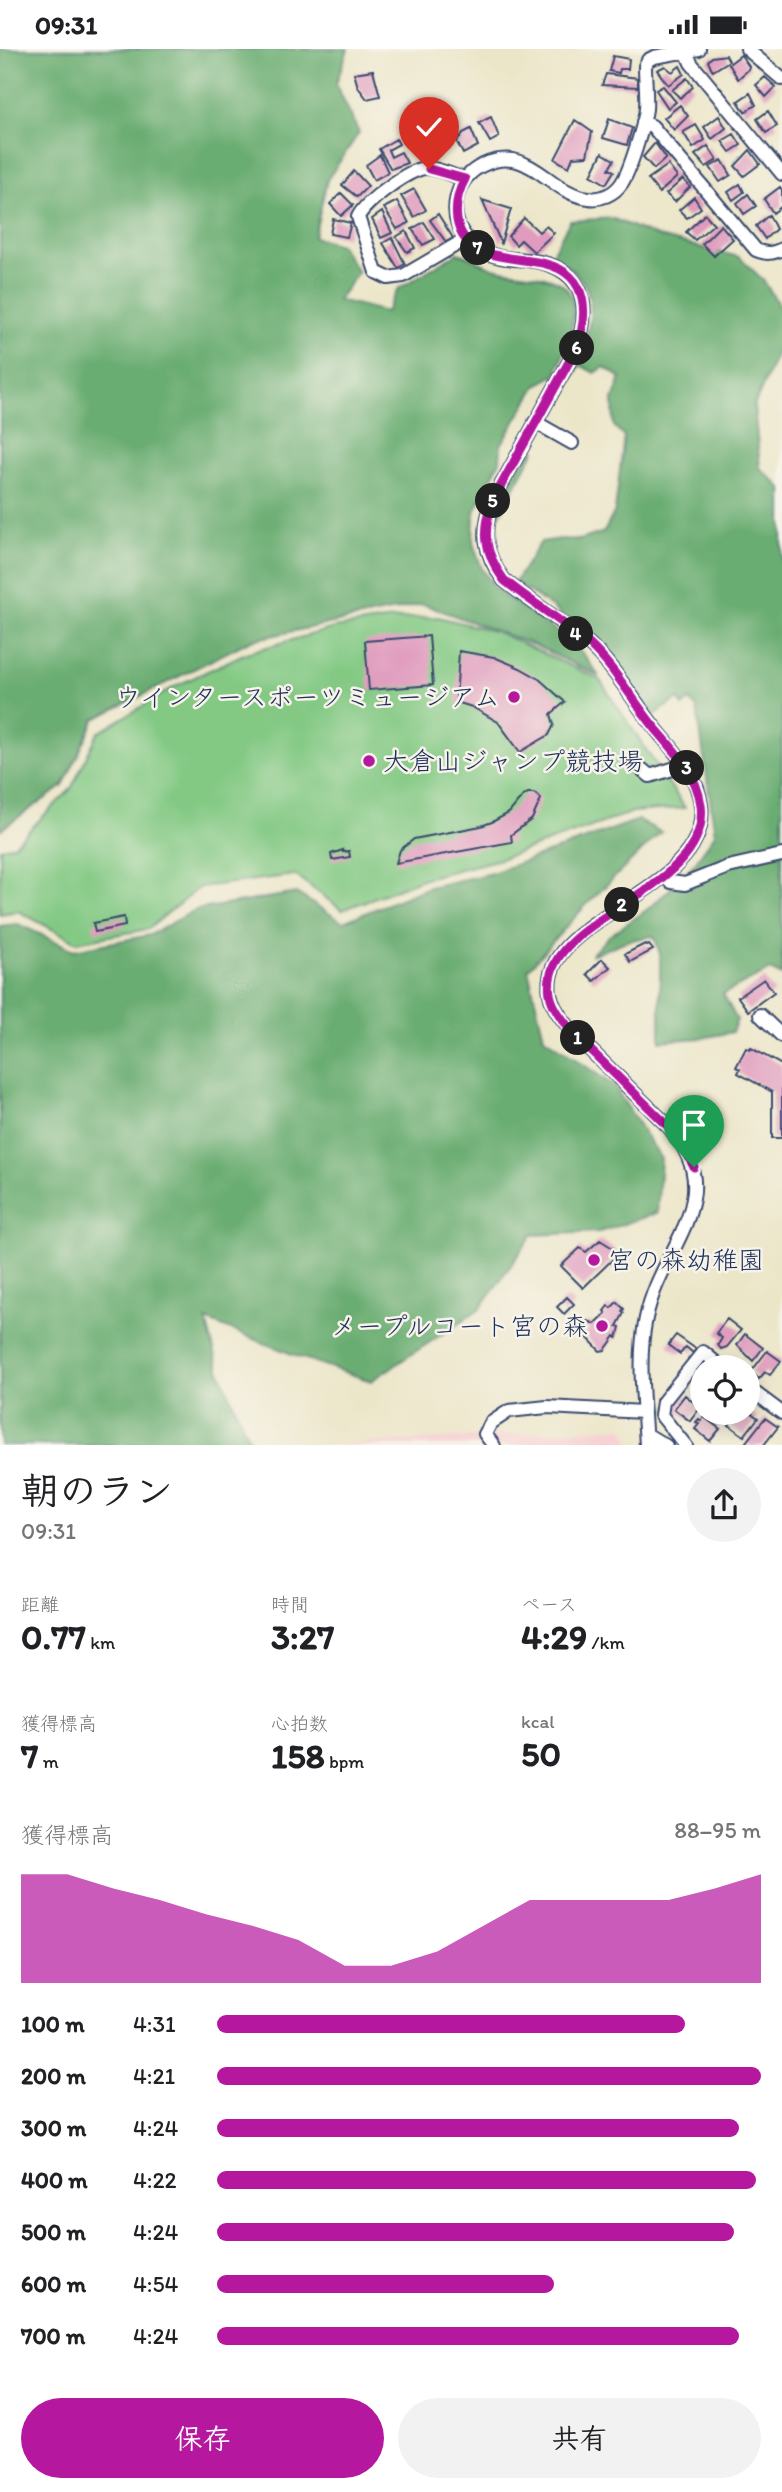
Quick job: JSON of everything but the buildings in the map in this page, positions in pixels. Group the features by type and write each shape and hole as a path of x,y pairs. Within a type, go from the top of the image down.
{"street":[{"path":"747,49 782,79"},
{"path":"666,1445 646,1440 641,1345 647,1314 695,1194 694,1167 674,1133 563,1020 555,1008 550,982 552,969 567,947 665,875 684,857 699,830 701,817 698,791 685,765 625,685 590,646 504,580 495,568 486,540 487,519 493,500 575,351 583,333 585,307 581,294 569,276 548,264 498,257 482,251 466,239 458,227 456,200 465,179 474,169 486,163 503,160 522,161 571,193 588,198 601,198 610,194 621,184 643,122 646,109 645,66 648,60 692,50 691,63 782,174"},
{"path":"643,122 652,126 756,250 765,254 778,251 782,265"},
{"path":"465,179 420,169 376,195 358,217 358,223 376,272 388,278 403,276 466,239"},
{"path":"535,422 572,443"},
{"path":"633,762 650,776 685,765"},
{"path":"665,875 671,882 685,884 728,867 782,855"},
{"path":"760,1016 782,1036"},
{"path":"686,1445 661,1415 663,1402 690,1368"},
{"path":"760,1397 782,1413"},
{"path":"494,1445 485,1434 491,1423 509,1411 547,1407 644,1412"}],"shaded area":[{"path":"624,1427 629,1445 345,1445"}],"green space":[{"path":"0,49 348,49 336,84 359,133 327,180 314,237 340,245 358,272 338,300 386,312 398,289 457,253 497,269 551,279 564,286 571,296 573,322 555,375 537,385 501,445 500,461 474,513 473,542 482,569 497,590 558,632 582,653 599,676 534,645 423,604 251,640 95,719 63,786 0,830"},
{"path":"611,218 658,237 739,257 763,280 782,310 782,341 754,406 760,468 782,488 782,976 770,970 723,994 737,1020 732,1032 702,1038 660,1041 660,954 654,936 626,941 591,955 609,936 648,909 671,888 695,863 715,834 697,709 690,700 683,706 678,699 655,715 596,645 553,608 515,582 541,542 580,540 604,532 615,511 624,436 614,426 613,400 621,378 604,367 595,373 580,365 552,414 547,412 581,351 591,308 587,288 574,271 550,257 570,221"},
{"path":"530,445 535,450 498,518 492,518"},
{"name":"大倉山ジャンプ競技場","path":"438,617 497,632 599,679 685,808 633,812 500,859 425,878 342,910 295,875 200,887 148,929 77,942 18,911 0,914 0,848 14,845 71,789 98,733 176,686 246,653 334,628 392,619"},
{"path":"638,820 661,832 585,906 528,969 544,1037 614,1086 661,1159 657,1213 599,1232 532,1235 480,1309 371,1381 297,1356 206,1320 220,1372 251,1445 0,1445 0,926 18,924 74,950 150,935 195,910 296,893 343,922 429,887 492,873"}],"place":[{"name":"ウインタースポーツミュージアム","path":"514,697"},
{"name":"大倉山ジャンプ競技場","path":"369,761"},
{"name":"宮の森幼稚園","path":"594,1260"},
{"name":"メープルコート宮の森","path":"602,1326"}],"route":[{"path":"429,169 465,179 456,200 456,213 458,227 466,239 482,251 498,257 548,264 559,269 576,284 585,307 583,333 575,351 493,500 485,526 486,540 495,568 504,580 573,631 625,685 685,765 698,791 701,805 699,830 684,857 665,875 567,947 552,969 550,982 555,1008 563,1020 669,1127 680,1140 694,1167"}]}
